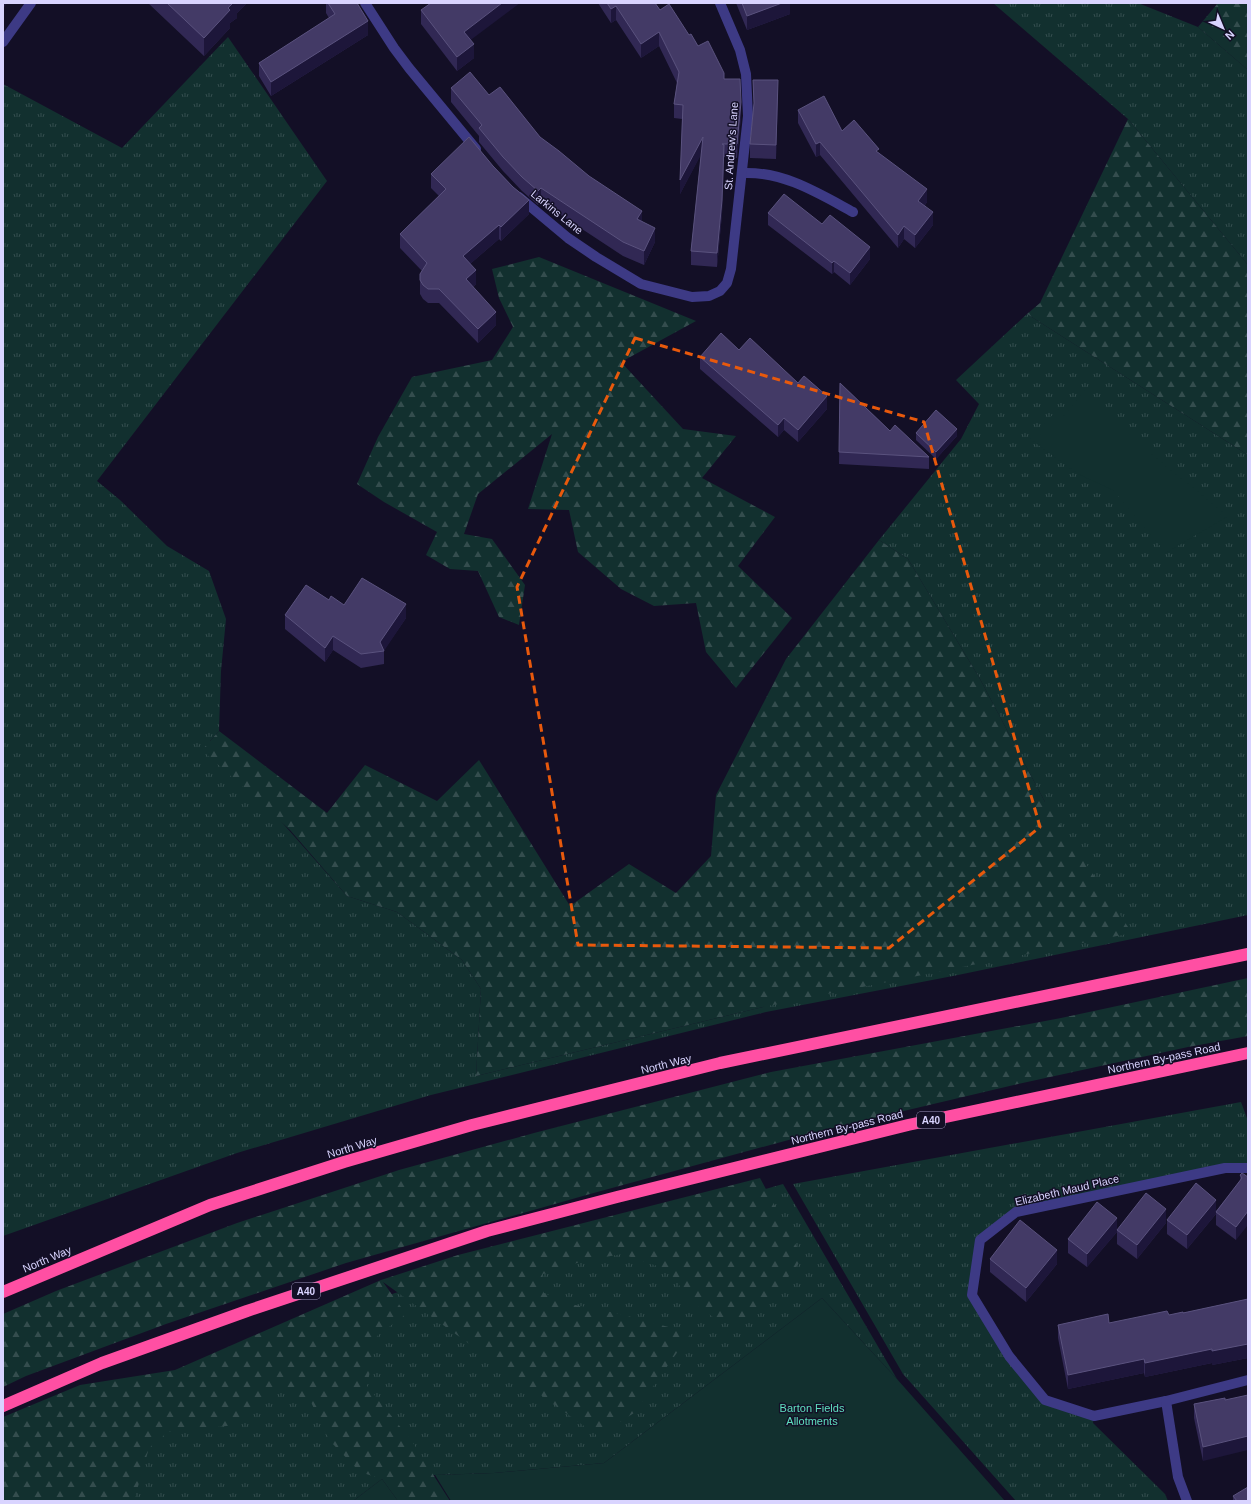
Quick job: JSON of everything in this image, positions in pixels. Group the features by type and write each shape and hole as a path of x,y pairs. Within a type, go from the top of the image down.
{"highway":[{"name":"North Way","path":"3,1292 218,1202 344,1162 472,1125 720,1063 1248,954"},
{"name":"Northern By-pass Road","path":"3,1406 102,1363 344,1278 487,1231 617,1197 908,1125 1248,1053"}],"street":[{"path":"3,42 31,3"},
{"path":"365,3 394,48 409,68 482,157"},
{"name":"St. Andrew's Lane","path":"720,3 740,50 746,74 748,116 731,269 727,283 720,291"},
{"path":"742,173 754,172 790,180 804,185 853,212"},
{"name":"Larkins Lane","path":"513,191 568,238 641,284 692,297 709,296 720,291"},
{"name":"Elizabeth Maud Place","path":"1248,1168 1226,1168 1016,1212 980,1240 972,1295 1009,1356 1045,1400 1094,1416 1166,1401 1248,1380"},
{"path":"1166,1401 1178,1476 1187,1501"}],"highlighted area":[{"path":"635,338 924,422 1040,827 889,948 578,945 517,587"}],"green space":[{"path":"993,3 1138,3 1198,27 1248,70 1248,265 1128,119"},
{"path":"1218,3 1248,3 1248,70 1198,27"},
{"path":"228,37 327,181 97,481 120,500 167,546 209,571 226,619 221,671 219,731 210,741 347,896 397,912 462,960 481,989 476,1076 763,1007 1045,802 980,679 908,559 879,540 961,439 979,404 956,380 1027,314 1248,455 1248,915 958,975 766,1012 431,1095 237,1153 3,1236 3,84 122,148"},
{"path":"1128,119 1248,265 1248,455 1027,314 1040,303"},
{"path":"539,257 696,321 621,362 683,429 736,436 702,478 775,517 738,566 792,618 736,688 706,652 696,603 654,606 621,589 578,552 569,510 528,509 552,434 478,494 464,534 492,539 525,585 519,625 499,617 478,571 450,569 426,555 437,532 384,502 357,484 378,437 412,377 492,360 513,327 499,298 492,269"},
{"path":"1085,390 1146,450 1228,516 1166,553 1113,490 1078,474 1030,439 1058,409 1064,416"},
{"path":"879,540 908,559 980,679 1045,802 1132,933 763,1007 476,1076 481,989 462,960 397,912 347,896 290,830 202,750 219,731 327,813 365,765 437,801 479,760 570,906 629,864 676,893 711,856 716,795 786,659"},
{"path":"1248,978 1248,1036 1188,1047 1018,1084 836,1127 590,1194 346,1263 166,1324 26,1376 3,1387 3,1314 56,1291 237,1223 399,1170 534,1133 771,1072 1061,1018"},
{"path":"1241,1102 1248,1121 1248,1168 1016,1212 980,1240 972,1295 1045,1400 1094,1416 1093,1423 1165,1494 1168,1501 1016,1501 903,1374 793,1184"},
{"path":"760,1178 802,1259 773,1297 750,1319 720,1322 687,1299 678,1283 666,1269 622,1254 583,1261 543,1274 540,1283 544,1293 570,1304 616,1313 691,1333 634,1413 598,1436 383,1282 406,1314 377,1336 367,1386 411,1440 450,1501 398,1501 382,1479 360,1472 329,1440 310,1400 274,1389 236,1425 168,1432 149,1448 135,1497 138,1501 3,1501 3,1417 80,1385 175,1370 381,1280 458,1255"},
{"path":"783,1184 897,1379 822,1298 604,1463 494,1473 382,1479 353,1501 3,1501 3,1440 395,1293"},
{"name":"Barton Fields Allotments","path":"822,1298 897,1379 1005,1501 451,1501 435,1475 494,1473 604,1463"},
{"path":"382,1479 398,1501 353,1501"}],"building":[{"path":"167,3 233,3 228,8 230,10 204,38"},
{"path":"328,3 357,3 368,21 271,82 259,63 335,14"},
{"path":"431,3 502,3 464,32 474,44 457,57 421,10"},
{"path":"607,3 655,3 660,10 669,4 698,46 708,41 724,73 724,79 740,79 741,102 737,144 722,144 724,145 722,200 717,253 691,251 703,137 680,180 683,105 674,104 679,72 659,32 641,44 616,6 611,9"},
{"path":"742,3 782,3 747,16"},
{"path":"470,72 489,95 500,87 540,137 589,176 642,211 637,219 655,228 644,251 623,242 541,188 538,191 522,177 479,128 482,125 451,88"},
{"path":"753,80 778,80 776,145 750,144 754,103"},
{"path":"824,96 842,131 854,120 879,149 876,151 927,189 918,201 933,212 915,235 904,226 898,235 820,142 816,144 798,110"},
{"path":"469,137 513,187 529,200 501,227 499,225 463,256 476,270 466,279 496,312 478,329 439,289 428,289 423,285 420,280 420,274 427,263 400,234 446,189 431,174"},
{"path":"784,194 822,224 830,215 870,247 850,273 834,261 832,263 768,213"},
{"path":"721,333 739,350 750,338 798,383 804,376 827,396 798,430 784,418 778,425 700,357"},
{"path":"840,383 890,431 895,425 929,457 839,452"},
{"path":"936,410 957,429 936,452 916,433"},
{"path":"362,578 406,604 380,642 384,651 361,654 333,636 325,648 285,615 306,585 329,600 331,596 344,605"},
{"path":"1242,1173 1248,1177 1248,1211 1236,1227 1216,1212 1242,1178 1240,1175"},
{"path":"1196,1183 1216,1200 1187,1235 1167,1220"},
{"path":"1146,1193 1166,1209 1137,1245 1117,1230"},
{"path":"1097,1202 1117,1218 1087,1254 1068,1239"},
{"path":"1020,1220 1057,1250 1026,1288 990,1259"},
{"path":"1248,1299 1248,1344 1212,1351 1212,1349 1145,1363 1144,1359 1068,1375 1058,1325 1108,1314 1109,1323 1167,1311 1169,1315"},
{"path":"1248,1395 1248,1436 1203,1447 1194,1404"},
{"path":"1248,1487 1248,1501 1237,1501 1233,1496"}]}
